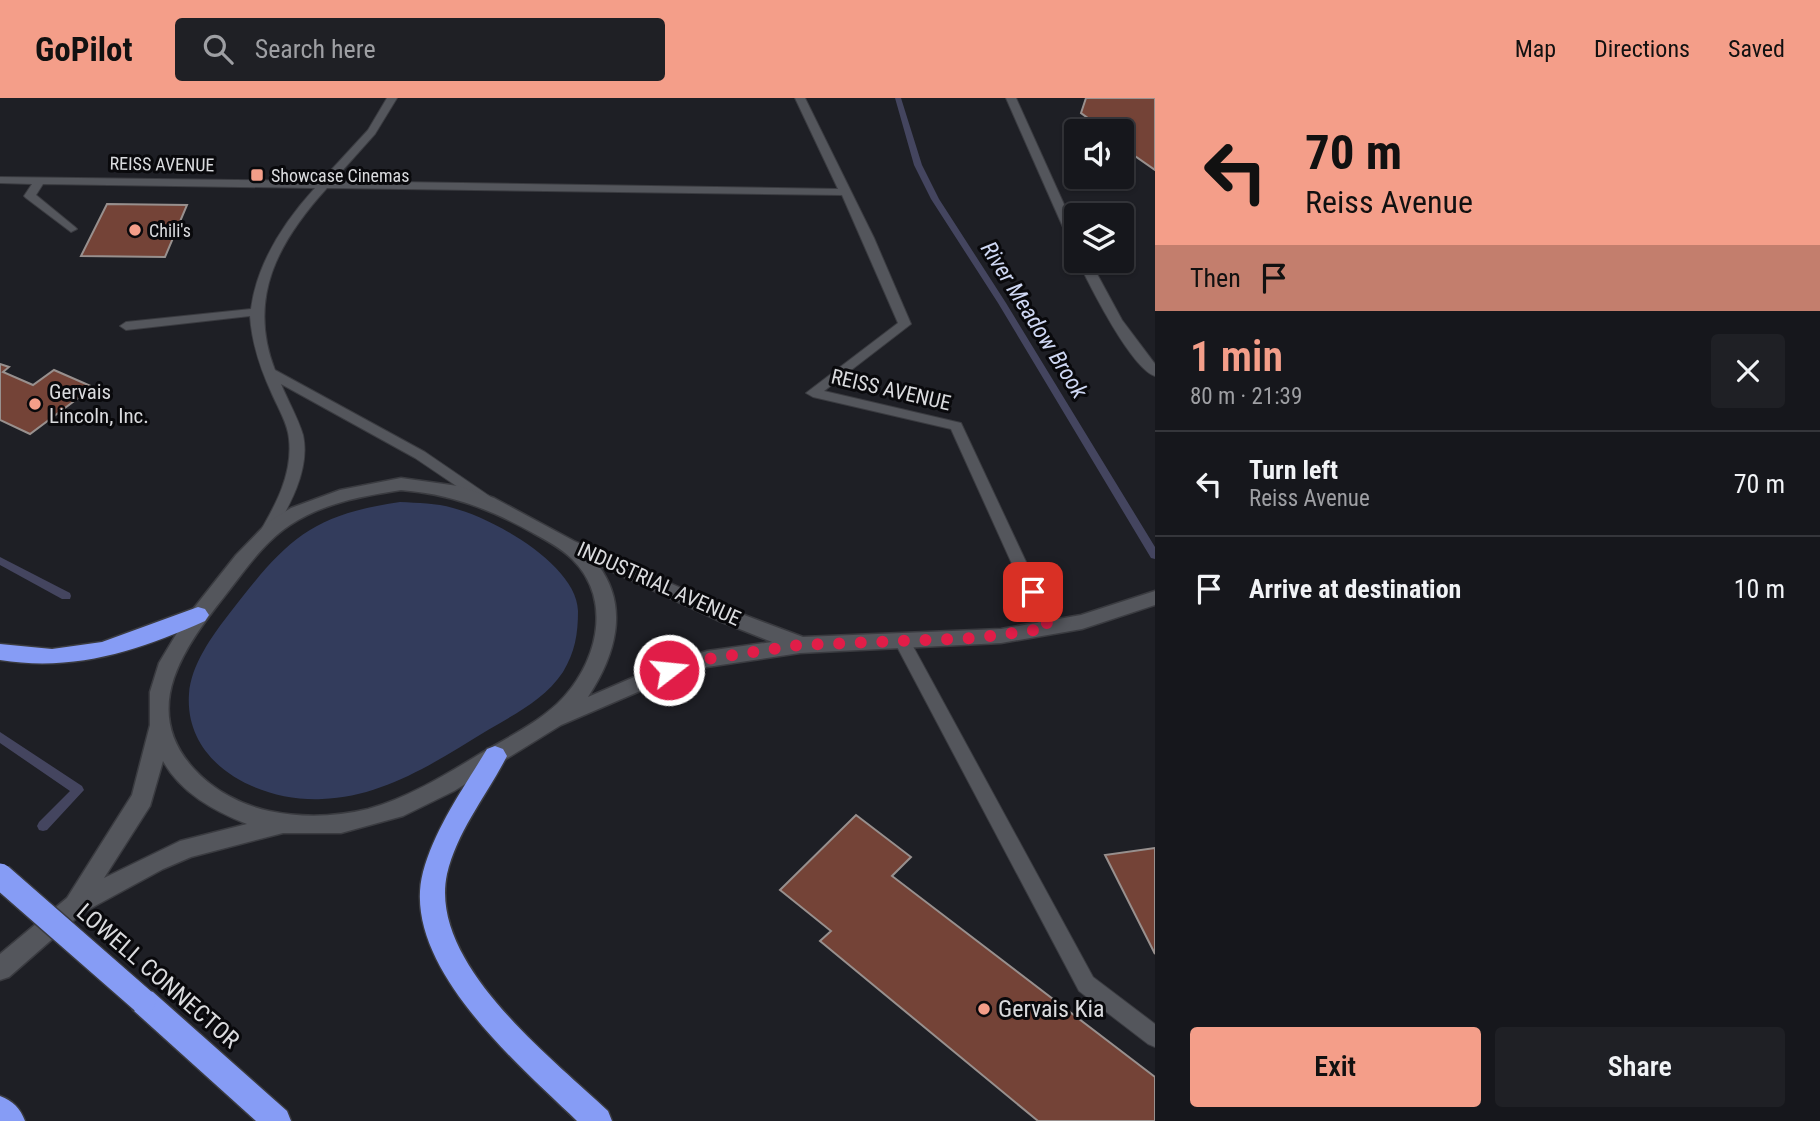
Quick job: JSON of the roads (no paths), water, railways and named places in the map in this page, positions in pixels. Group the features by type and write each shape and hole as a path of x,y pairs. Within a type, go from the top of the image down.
{"highway":[{"path":"0,652 31,658 91,654 158,633 198,615"},
{"path":"495,756 439,862 432,892 435,922 447,952 488,1011 598,1121"},
{"name":"LOWELL CONNECTOR","path":"0,876 277,1121"},
{"path":"0,1110 10,1121"}],"main road":[{"path":"74,905 142,799 150,777 159,721 159,694 167,666 198,615 264,537 283,521 337,496 367,489 401,484 465,491 557,538 579,555 597,577 605,603 607,629 602,657 587,685 567,708 543,727 421,799 388,812 320,826 284,824 252,817 219,804 194,785 178,768 165,744 159,721"},
{"name":"INDUSTRIAL AVENUE","path":"557,538 724,615 800,645"},
{"name":"INDUSTRIAL AVENUE","path":"543,727 669,670 707,659 800,645 903,643 1001,636 1082,622 1153,598"},
{"path":"0,970 74,905 188,848 284,824"}],"lane":[{"path":"264,537 289,491 298,452 296,436 257,333 256,312 270,264 300,213 383,119 392,98"},
{"name":"REISS AVENUE","path":"800,98 846,192 905,324 813,393 956,426 1049,628"},
{"path":"1011,98 1064,216"},
{"name":"REISS AVENUE","path":"0,180 846,192"},
{"path":"39,181 30,196 71,229"},
{"path":"1089,273 1096,288 1142,358 1155,372"},
{"path":"126,326 256,312"},
{"path":"271,373 420,455 494,504"},
{"path":"903,643 1086,984 1155,1037"}],"waterway":[{"name":"River Meadow Brook","path":"898,98 918,165 935,199 1002,303 1155,555"},
{"path":"0,561 66,596"},
{"path":"0,737 78,790 43,826"}],"place":[{"name":"Showcase Cinemas","path":"257,175"},
{"name":"Chili's","path":"135,230"},
{"name":"Gervais Lincoln, Inc.","path":"35,404"},
{"name":"Gervais Kia","path":"984,1009"}]}
